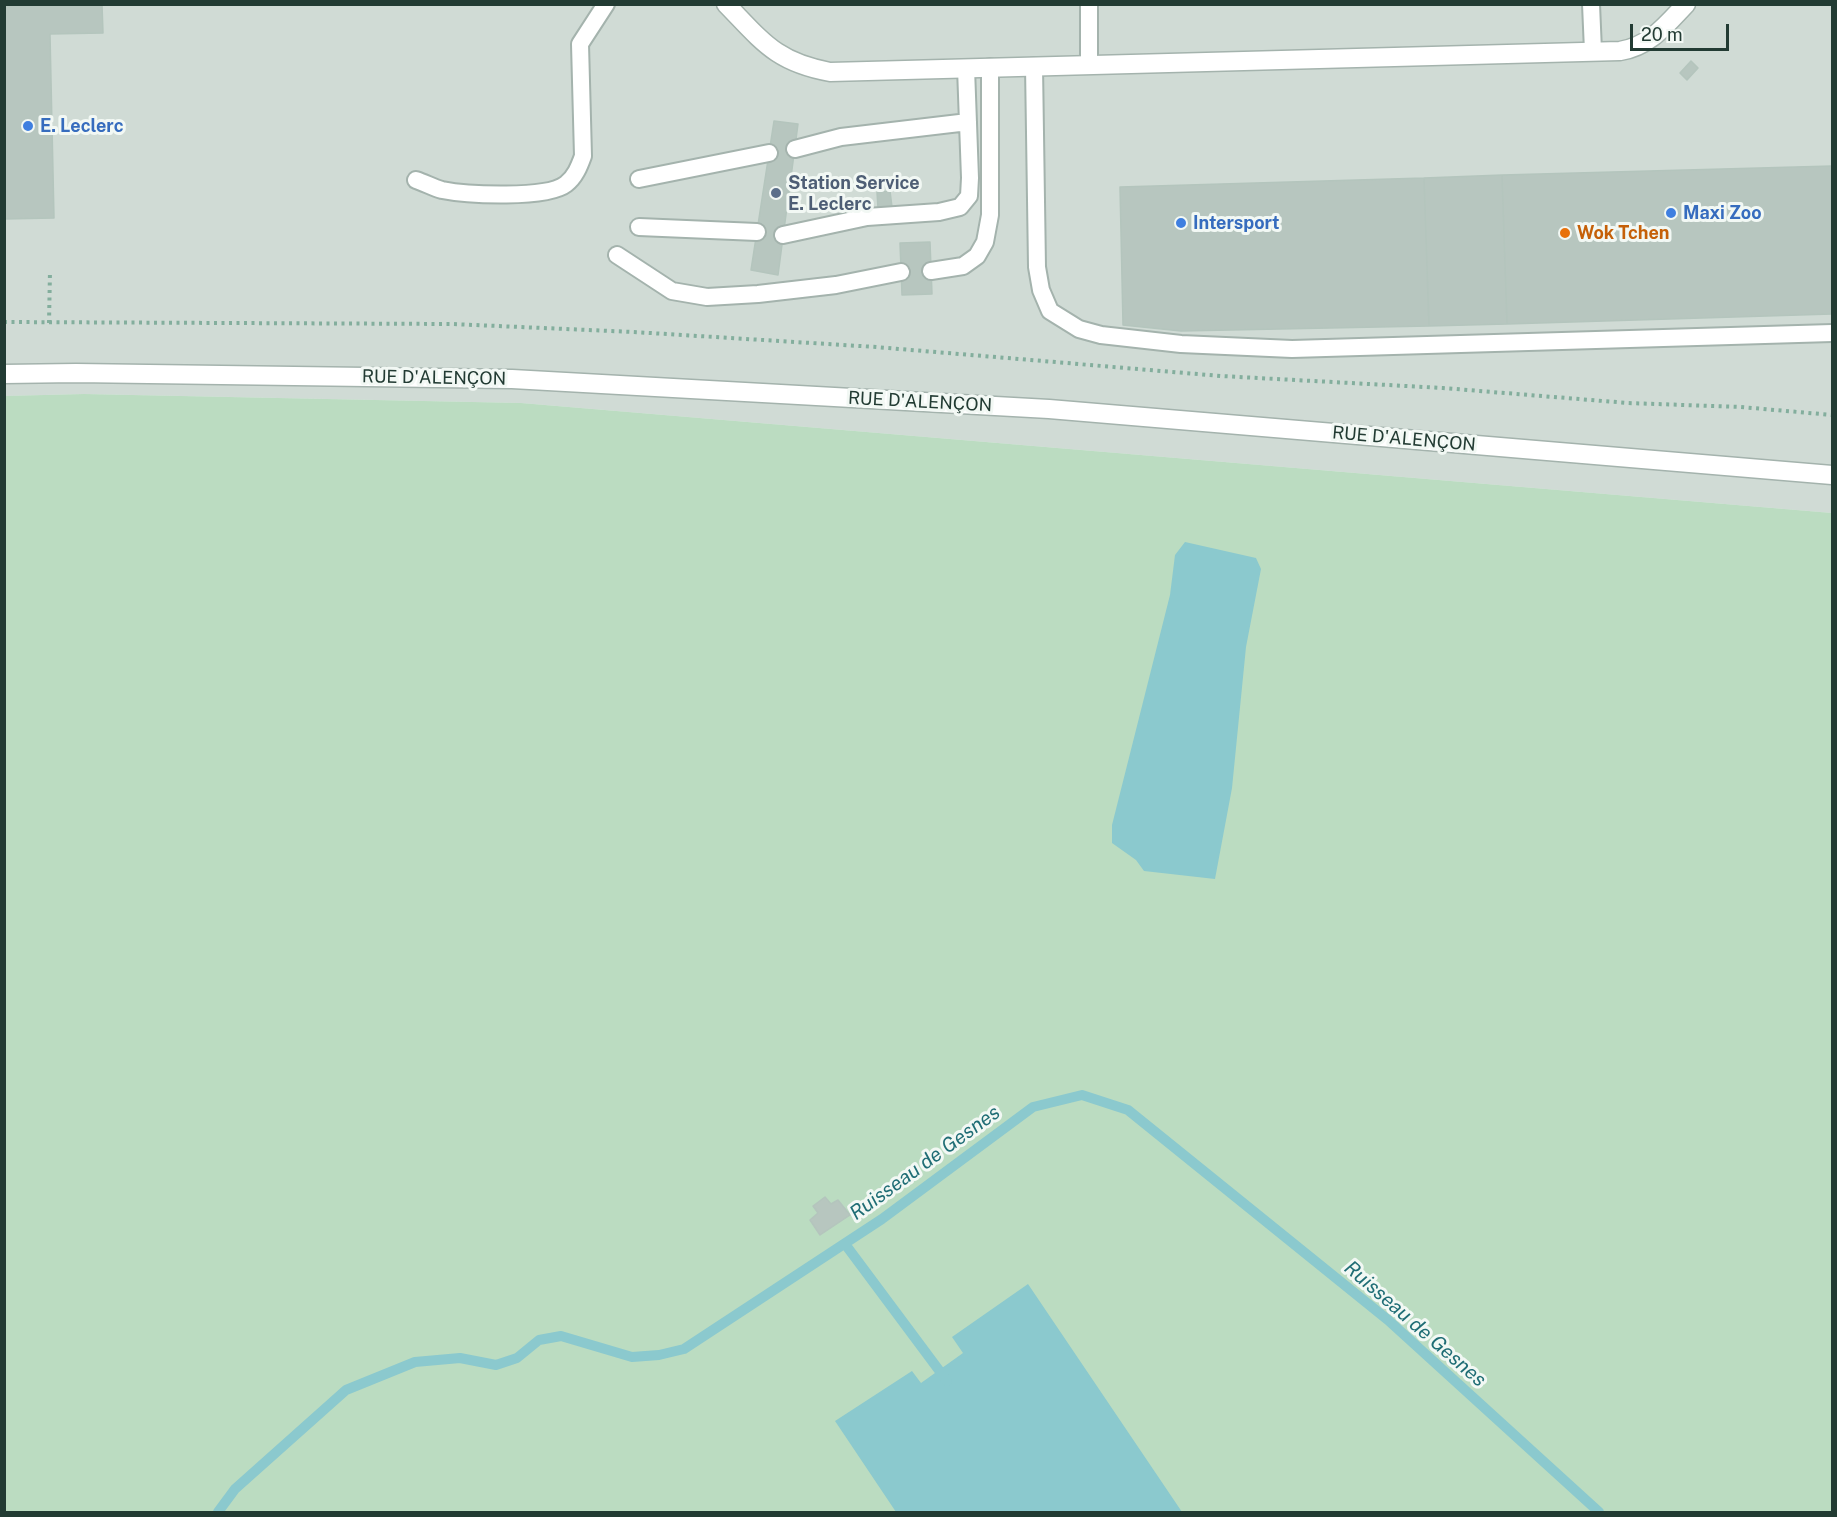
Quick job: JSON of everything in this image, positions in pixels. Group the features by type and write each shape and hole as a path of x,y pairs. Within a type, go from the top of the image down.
{"street":[{"path":"726,4 770,49 806,68 830,72 1634,49 1646,43 1686,4"},
{"name":"RUE D'ALENÇON","path":"4,374 512,379 1037,408 1833,476"}],"lane":[{"path":"416,180 441,190 495,194 546,192 566,185 578,171 583,156 580,44 606,4"},
{"path":"1089,4 1089,64"},
{"path":"1591,4 1593,51"},
{"path":"1034,66 1036,267 1041,290 1050,311 1079,329 1101,335 1181,344 1292,349 1833,333"},
{"path":"931,271 963,266 977,256 985,242 990,216 990,67"},
{"path":"783,235 867,217 939,212 960,207 969,196 966,68"},
{"path":"795,149 841,137 968,122"},
{"path":"639,179 769,153"},
{"path":"639,227 757,232"},
{"path":"617,255 672,291 707,297 836,285 901,272"}],"path":[{"path":"49,323 50,271"},
{"path":"4,322 452,324 634,332 876,347 1221,376 1443,388 1628,403 1741,407 1833,415"}],"shaded area":[{"path":"4,5 1832,5 1832,513 521,403 84,394 5,396"}],"green space":[{"path":"84,394 521,403 1832,513 1832,1512 5,1512 4,396"}],"water":[{"path":"1185,542 1256,558 1261,569 1246,647 1232,788 1215,879 1144,871 1136,860 1112,843 1112,825 1170,595 1175,555"},
{"path":"1028,1284 1182,1512 896,1512 835,1421 912,1371 921,1383 963,1353 952,1337"}],"building":[{"name":"E. Leclerc","path":"4,4 102,4 103,33 50,34 54,218 4,219"},
{"path":"1691,61 1698,68 1687,80 1680,73"},
{"name":"Station Service E. Leclerc","path":"774,121 798,124 778,275 751,270"},
{"path":"1832,166 1832,314 1507,324 1502,175"},
{"path":"1502,175 1507,324 1429,326 1424,178"},
{"path":"1424,178 1429,326 1181,331 1123,325 1120,187"},
{"path":"890,191 892,207 878,208 877,192"},
{"path":"930,242 932,294 902,295 900,243"},
{"path":"825,1197 831,1204 838,1200 850,1215 820,1235 810,1220 818,1213 813,1206"}],"waterway":[{"name":"Ruisseau de Gesnes","path":"218,1512 235,1489 346,1390 415,1362 460,1358 496,1365 517,1358 539,1340 561,1336 632,1357 659,1355 684,1349 882,1219 1033,1107 1082,1095 1128,1110 1388,1320 1599,1512"},
{"path":"845,1244 947,1381"}],"place":[{"name":"E. Leclerc","path":"28,126"},
{"name":"Station Service E. Leclerc","path":"776,193"},
{"name":"Maxi Zoo","path":"1671,213"},
{"name":"Intersport","path":"1181,223"},
{"name":"Wok Tchen","path":"1565,233"}]}
